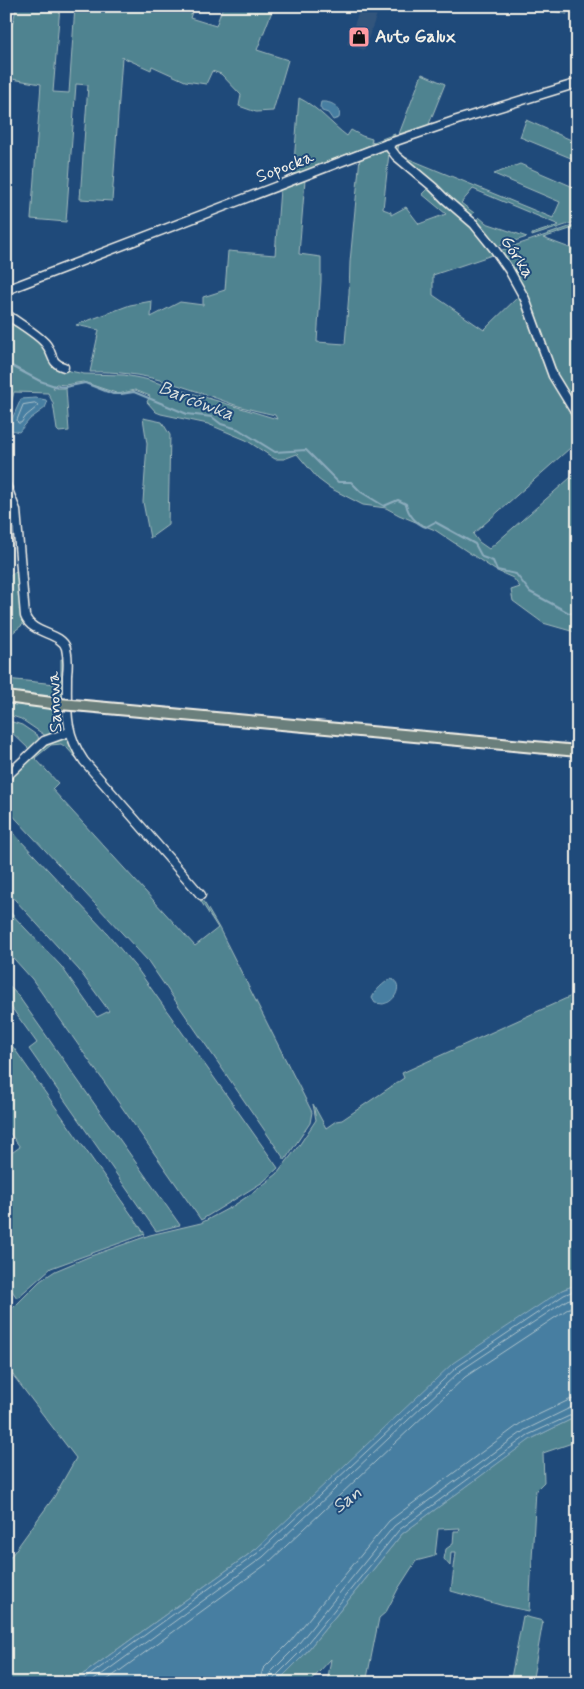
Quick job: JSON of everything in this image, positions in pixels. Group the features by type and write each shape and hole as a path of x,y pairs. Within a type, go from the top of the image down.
{"main road":[{"path":"6,697 59,704 578,751"}],"street":[{"name":"Sopocka","path":"6,290 387,144 457,120 578,83"},
{"name":"Górka","path":"387,144 396,156 434,187 450,204 474,224 509,270 526,299 553,376 578,417"},
{"path":"6,314 46,344 53,361 64,367"},
{"name":"Sanowa","path":"6,485 16,510 25,616 35,629 60,640 66,648 68,665 67,715 72,742 84,761 201,895"},
{"path":"6,777 44,741 69,732"}],"shaded area":[{"path":"361,6 380,6 364,50 347,44"}],"green space":[{"path":"17,6 60,6 53,92 69,93 75,6 194,6 190,18 216,26 223,6 274,6 257,50 288,60 273,111 256,112 239,106 241,95 221,74 212,71 206,84 185,81 152,66 151,70 122,57 112,201 80,199 88,85 76,84 66,222 31,219 41,84 6,78 6,47"},
{"path":"543,6 566,10 567,14 542,9"},
{"path":"422,74 445,84 429,124 447,120 399,134"},
{"path":"299,98 318,111 347,136 351,130 372,139 371,143 395,134 293,175"},
{"path":"526,120 578,143 578,161 520,137"},
{"path":"399,144 397,154 394,149"},
{"path":"382,150 389,153 383,209 391,212 391,215 406,207 419,224 446,214 422,194 430,186 475,227 496,254 515,288 495,254 433,275 433,295 484,330 521,294 499,251 578,224 578,232 570,229 543,238 578,251 578,441 473,534 479,542 489,549 578,471 578,633 543,623 513,601 511,590 520,587 513,578 495,570 435,530 386,508 363,505 330,488 318,479 297,454 284,459 275,459 246,440 208,424 161,414 156,412 147,402 150,396 135,390 119,394 83,382 65,385 56,384 53,388 66,388 69,431 59,432 57,430 53,403 48,393 14,392 6,423 6,315 43,343 61,369 84,374 124,375 145,379 277,419 275,415 235,405 164,381 128,374 90,372 99,330 76,325 130,305 152,301 151,317 180,302 203,305 203,297 225,290 228,251 275,255 280,189 305,180 299,254 321,257 317,342 345,344 350,262 360,157"},
{"path":"397,154 553,218 560,202 494,174 520,164 578,189 578,221 532,236 532,234 559,225 473,189 461,203 474,213 469,218"},
{"path":"479,217 486,223 527,237 496,247 474,223"},
{"path":"143,418 162,422 170,435 168,525 150,538 143,502 147,444"},
{"path":"19,569 21,606 19,610 22,611 26,622 6,638 6,578"},
{"path":"61,659 64,660 65,728 46,736 21,719 6,714 6,702 61,710 61,697 6,691 6,679 56,684 61,680"},
{"path":"6,720 22,725 38,736 39,742 31,751 6,727"},
{"path":"66,737 77,759 61,744 51,745 35,758 58,783 52,789 195,946 218,928 193,889 205,904 219,928 312,1112 310,1123 285,1160 148,961 6,808 6,779 46,743"},
{"path":"6,825 107,933 138,970 278,1168 263,1182 201,1220 32,979 6,950 6,908 61,966 97,1017 109,1011 79,970 6,890"},
{"path":"6,982 19,997 180,1225 156,1231 29,1049 37,1043 6,1000"},
{"path":"578,993 578,1284 562,1290 256,1549 71,1683 6,1683 6,1563 54,1497 76,1458 6,1366 6,1315 40,1281 55,1271 150,1235 201,1223 254,1192 277,1174 300,1144 316,1120 313,1104 326,1128 336,1121 342,1120 404,1078 402,1073"},
{"path":"6,1037 145,1234 51,1268 17,1298 6,1282 6,1157 20,1147 6,1128"},
{"path":"578,1416 578,1441 543,1453 544,1482 536,1490 529,1611 451,1591 456,1552 451,1552 450,1566 444,1559 446,1549 453,1544 454,1531 459,1531 460,1528 438,1529 435,1556 416,1561 386,1612 379,1618 366,1683 327,1683 331,1659 309,1683 276,1683 303,1656 402,1534 529,1440"},
{"path":"523,1616 543,1621 532,1683 510,1683"}],"water":[{"path":"321,102 335,105 339,111 339,118 333,120 328,113 322,111 320,107"},
{"path":"36,398 46,400 45,408 30,419 19,432 11,430 12,419 21,399"},
{"path":"390,979 394,980 398,989 395,996 386,1003 375,1003 372,998 380,987"},
{"name":"San","path":"578,1284 578,1416 531,1439 402,1534 303,1656 276,1683 71,1683 256,1549 453,1363 562,1290"}],"waterway":[{"path":"544,7 563,11"},
{"name":"Barcówka","path":"6,363 40,381 55,386 65,387 85,383 113,394 134,392 187,414 212,417 221,424 238,429 275,452 306,450 338,482 351,482 361,492 384,506 398,500 406,504 411,515 419,524 426,527 435,522 475,544 482,557 493,561 497,570 516,574 530,592 569,613 578,614"}],"place":[{"name":"Auto Galux","path":"359,37"}]}
